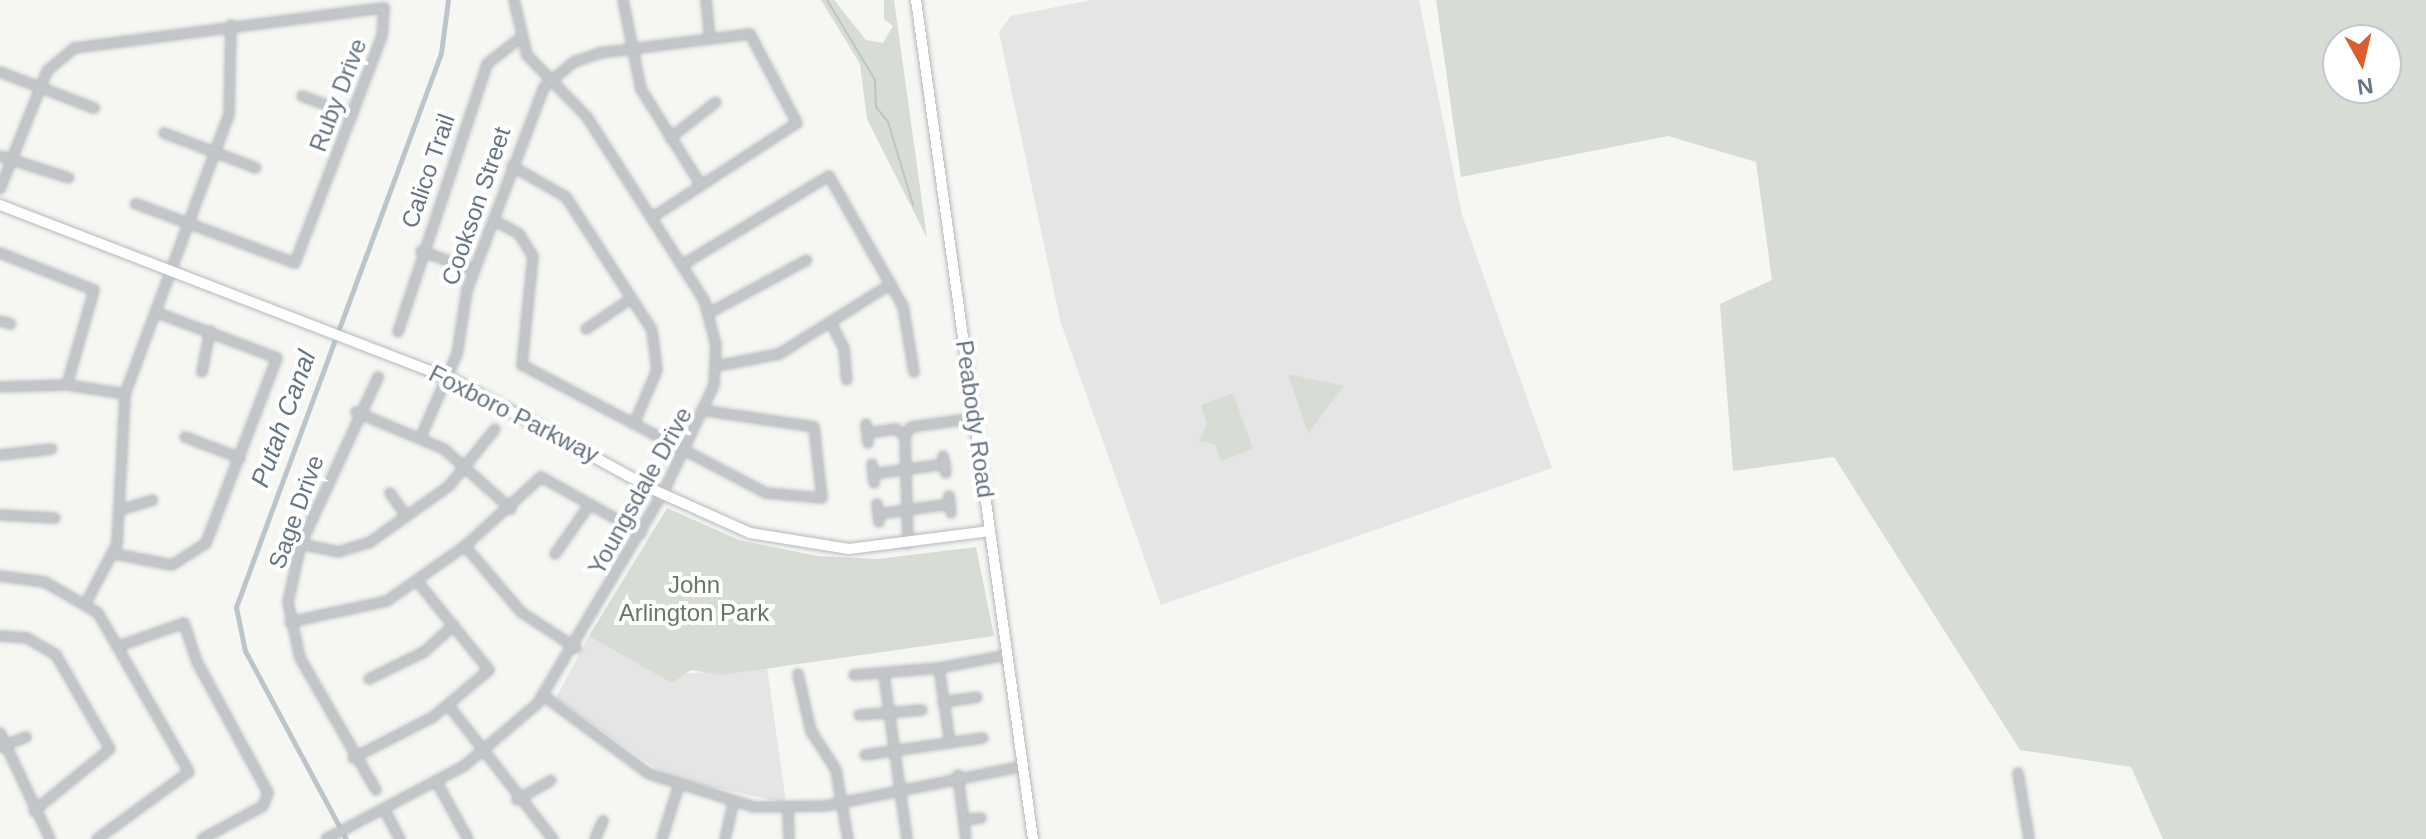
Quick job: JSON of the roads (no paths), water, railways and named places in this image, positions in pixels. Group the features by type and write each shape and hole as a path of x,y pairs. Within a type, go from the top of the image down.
{"main road":[{"name":"Peabody Road","path":"916,0 1033,839"},
{"name":"Foxboro Parkway","path":"0,205 447,377 663,493 771,539 849,549 908,544 990,531"}],"street":[{"path":"514,0 520,38"},
{"path":"623,0 641,89 701,185"},
{"path":"706,0 710,38"},
{"name":"Ruby Drive","path":"0,189 39,87 55,62 87,44 382,7 382,36 295,263 186,226"},
{"path":"86,603 115,554 120,510 116,456 125,394 233,93 231,25"},
{"path":"550,81 580,59 710,38 753,37 798,119 651,218"},
{"name":"Youngsdale Drive","path":"330,837 484,753 544,696 576,648 707,411 717,366 709,313 682,265 587,117 550,81 520,38"},
{"name":"Calico Trail","path":"398,332 421,251 487,64 520,38"},
{"path":"0,72 94,108"},
{"name":"Cookson Street","path":"420,439 447,377 474,270 512,166 550,81"},
{"path":"302,96 353,115"},
{"path":"670,138 716,102"},
{"path":"164,133 256,168"},
{"path":"0,156 69,178"},
{"path":"512,166 566,197 652,330 657,360 634,424"},
{"path":"682,265 826,176 891,284 910,325 914,372"},
{"path":"136,204 186,226"},
{"path":"493,220 519,234 533,256 518,362 685,452 779,498 824,495 814,427 707,411"},
{"path":"421,251 474,270"},
{"path":"0,253 94,290 67,385"},
{"path":"709,313 807,260"},
{"path":"717,366 779,354 891,284"},
{"path":"586,329 632,298"},
{"path":"115,554 162,566 192,558 211,535 277,358 155,312"},
{"path":"0,321 11,324"},
{"path":"831,323 844,348 847,380"},
{"path":"202,372 210,331"},
{"name":"Sage Drive","path":"376,790 353,758 300,658 290,622 301,544 356,412 378,377"},
{"path":"0,387 67,385 125,394"},
{"path":"356,412 420,439 468,467 511,509"},
{"path":"908,544 905,436 911,427 975,418"},
{"path":"301,544 352,550 406,516 468,467 495,429"},
{"path":"867,433 896,429 905,436"},
{"path":"185,437 240,458"},
{"path":"0,455 52,449"},
{"path":"873,474 945,464"},
{"path":"290,622 372,608 417,581 465,546 511,509 543,477 641,533"},
{"path":"390,493 406,516"},
{"path":"120,510 153,500"},
{"path":"555,554 590,504"},
{"path":"878,513 950,504"},
{"path":"0,515 55,518"},
{"path":"465,546 521,612 576,648"},
{"path":"0,576 45,582 86,603 122,645 189,772 97,839"},
{"path":"353,758 449,706 490,666 417,581"},
{"path":"122,645 184,623 197,662 268,793 263,806 202,839"},
{"path":"369,679 424,652 454,625"},
{"path":"0,636 27,638 56,655 110,749 34,811"},
{"path":"854,675 884,675 939,668 1007,655"},
{"path":"939,668 950,743"},
{"path":"798,674 811,731 836,770 848,839"},
{"path":"884,675 907,839"},
{"path":"544,696 620,756 678,788 733,804 788,809 844,803 958,775 1023,766"},
{"path":"943,702 977,697"},
{"path":"449,706 517,800 553,839"},
{"path":"859,715 922,710"},
{"path":"0,733 2,746 50,839"},
{"path":"2,746 26,737"},
{"path":"865,755 983,738"},
{"path":"2018,773 2029,839"},
{"path":"958,775 966,839"},
{"path":"517,800 551,780"},
{"path":"436,781 468,839"},
{"path":"662,839 678,788"},
{"path":"725,839 733,804"},
{"path":"384,809 400,839"},
{"path":"788,809 789,839"},
{"path":"964,820 981,818"},
{"path":"595,839 603,821"}],"waterway":[{"name":"Putah Canal","path":"346,839 245,651 236,607 441,53 448,0"},
{"path":"827,0 875,80 876,107 888,122 913,205"}],"park label":[{"name":"John Arlington Park","path":"694,599"}]}
